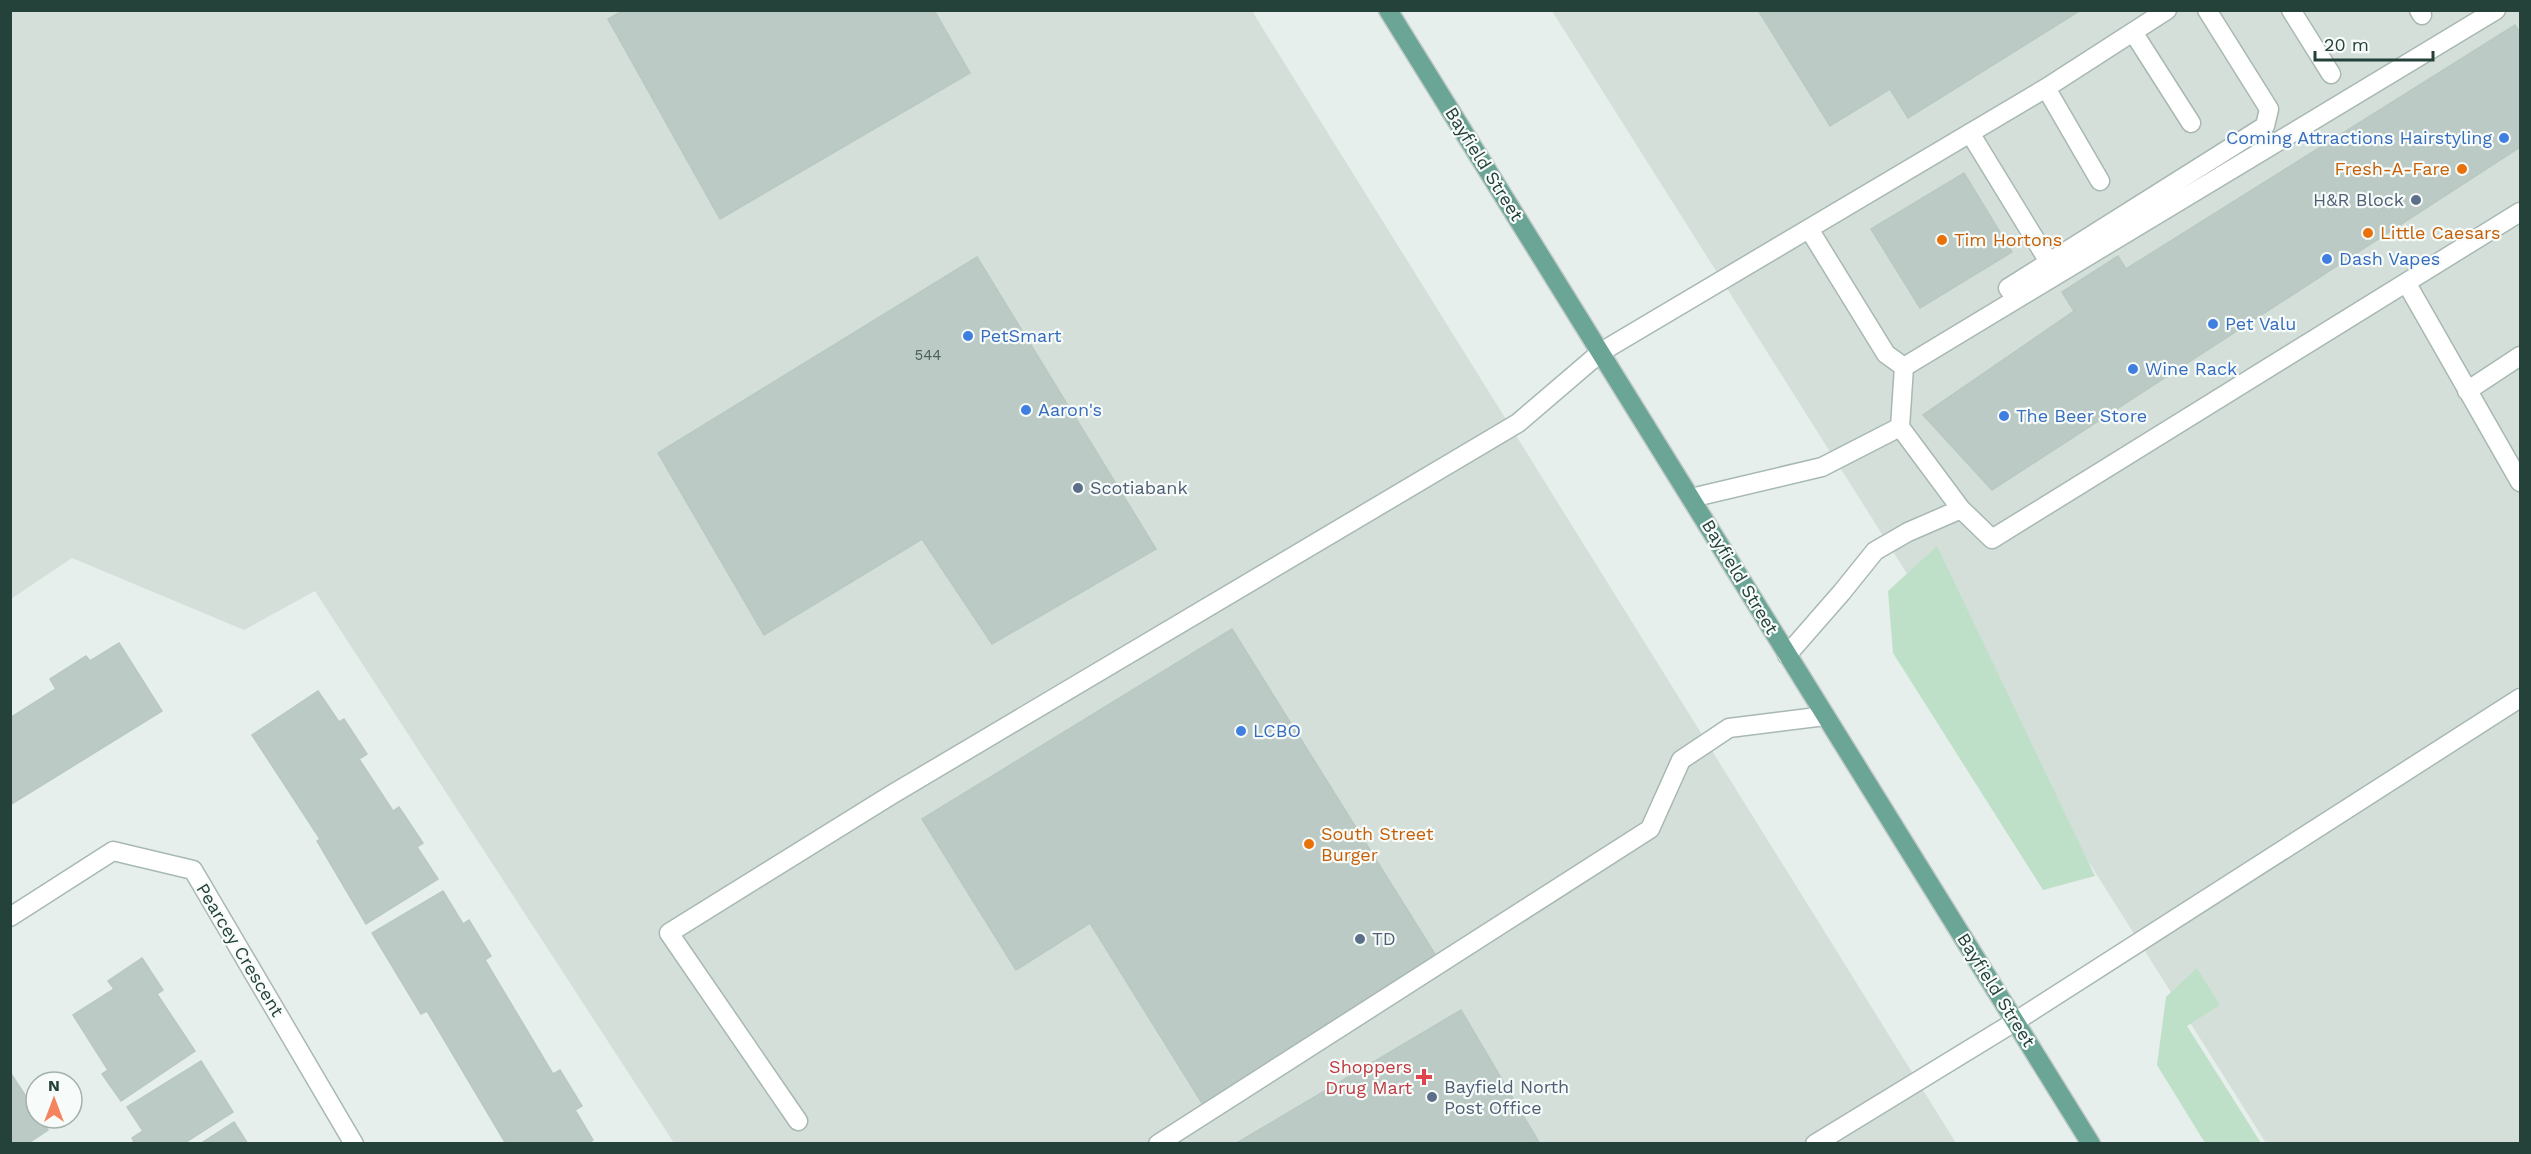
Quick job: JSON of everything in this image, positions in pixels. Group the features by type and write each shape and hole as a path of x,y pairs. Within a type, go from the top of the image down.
{"main road":[{"name":"Bayfield Street","path":"1388,10 2091,1143"}],"street":[{"path":"798,1121 669,933 902,789 1518,423 1600,352 2046,88 2167,10"},
{"path":"2016,299 2008,288 2265,126 2269,109 2207,10"},
{"path":"2291,10 2331,74"},
{"path":"1904,367 2496,10"},
{"path":"2133,32 2191,123"},
{"path":"2046,88 2100,181"},
{"path":"1970,133 2049,262"},
{"path":"1904,367 1900,427 1961,509 1992,539 2520,212"},
{"path":"1809,229 1886,354 1904,367"},
{"path":"2406,284 2520,482"},
{"path":"2467,391 2520,356"},
{"path":"1691,498 1822,467 1900,427"},
{"path":"1787,655 1875,550 1908,532 1961,509"},
{"path":"1815,1143 2016,1021 2520,698"},
{"path":"1158,1143 1650,829 1681,760 1729,728 1825,716"},
{"name":"Pearcey Crescent","path":"10,917 113,851 193,870 354,1143"}],"shaded area":[{"path":"11,11 1252,11 1956,1143 674,1143 315,591 244,630 72,558 11,599"},
{"path":"1552,11 2520,11 2520,1143 2266,1143"}],"green space":[{"path":"1937,546 2095,876 2043,890 1893,653 1888,591"},
{"path":"2197,968 2220,1005 2187,1026 2261,1143 2205,1143 2157,1065 2166,997"}],"building":[{"path":"624,10 934,10 970,73 720,219 608,19"},
{"path":"1758,10 2081,10 1908,118 1890,89 1830,126"},
{"path":"2515,25 2520,33 2520,147 1992,490 1923,415 2074,311 2062,292 2118,256 2126,269"},
{"name":"Tim Hortons","path":"1964,173 2012,252 1920,308 1871,229"},
{"path":"977,257 1156,549 992,644 922,539 764,635 658,453"},
{"path":"1232,629 1440,962 1205,1108 1090,923 1016,970 922,819"},
{"path":"119,643 162,711 10,805 10,718 56,689 50,679 86,656 90,661"},
{"path":"318,691 339,722 344,719 367,754 359,759 393,811 399,807 423,843 417,847 438,879 366,924 317,841 320,839 252,735"},
{"path":"443,891 463,924 469,920 491,956 485,960 553,1074 560,1070 582,1106 575,1110 593,1140 587,1144 506,1144 427,1011 421,1014 372,933"},
{"path":"142,958 163,990 157,994 195,1051 121,1101 102,1074 108,1070 73,1015 114,989 108,981"},
{"name":"Shoppers Drug Mart","path":"1461,1010 1540,1144 1235,1144"},
{"path":"201,1061 233,1112 183,1144 135,1144 132,1138 143,1131 127,1107"},
{"path":"10,1072 24,1094 24,1130 48,1130 27,1144 10,1144"},
{"path":"234,1122 248,1144 200,1144"}],"place":[{"name":"Coming Attractions Hairstyling","path":"2504,138"},
{"name":"Fresh-A-Fare","path":"2462,169"},
{"name":"H&R Block","path":"2416,200"},
{"name":"Little Caesars","path":"2368,233"},
{"name":"Tim Hortons","path":"1942,240"},
{"name":"Dash Vapes","path":"2327,259"},
{"name":"Pet Valu","path":"2213,324"},
{"name":"PetSmart","path":"968,336"},
{"name":"Wine Rack","path":"2133,369"},
{"name":"Aaron's","path":"1026,410"},
{"name":"The Beer Store","path":"2004,416"},
{"name":"Scotiabank","path":"1078,488"},
{"name":"LCBO","path":"1241,731"},
{"name":"South Street Burger","path":"1309,844"},
{"name":"TD","path":"1360,939"},
{"name":"Shoppers Drug Mart","path":"1424,1077"},
{"name":"Bayfield North Post Office","path":"1432,1097"}]}
